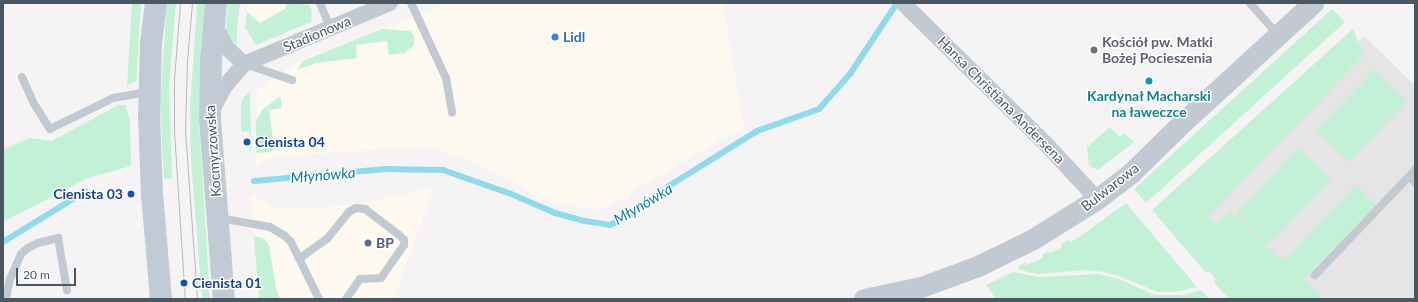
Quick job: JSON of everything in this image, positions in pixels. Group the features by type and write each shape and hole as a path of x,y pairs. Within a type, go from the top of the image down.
{"main road":[{"path":"156,3 149,92 152,194 161,299"},
{"name":"Kocmyrzowska","path":"215,13 210,119 224,299"}],"street":[{"name":"Hansa Christiana Andersena","path":"903,3 1045,143 1096,199"},
{"name":"Bulwarowa","path":"864,299 921,286 978,266 1033,239 1096,199 1131,173 1182,123 1313,3"},
{"name":"Stadionowa","path":"210,119 219,95 244,64 386,4"},
{"path":"215,13 226,47 244,64"}],"lane":[{"path":"320,3 330,28"},
{"path":"410,3 446,78 452,112"},
{"path":"1250,3 1278,35"},
{"path":"244,64 277,77 292,80"},
{"path":"22,78 33,102 50,129 113,98 149,92"},
{"path":"1315,275 1412,180 1415,170"},
{"path":"299,259 327,239 349,212 356,208 365,210 399,235 404,240 404,245 381,278 360,279 346,299"},
{"path":"218,218 277,230 290,242 319,299"},
{"path":"6,299 10,279 21,254 28,248 38,243 58,238 67,290"}],"shaded area":[{"path":"247,3 321,3 289,9 250,36 245,28"},
{"path":"447,3 723,3 744,129 725,137 600,211 543,200 518,184 467,160 428,146 272,157 255,168 257,89 301,60 390,27"},
{"path":"1364,36 1415,85 1415,299 1295,299 1188,202"},
{"path":"434,187 394,299 259,299 251,194 273,209 321,208 355,204"}],"green space":[{"path":"132,3 141,3 136,81 127,86"},
{"path":"167,3 176,3 169,86 172,179 164,179 160,105"},
{"path":"197,3 205,3 200,54 199,123 210,299 202,299 191,159 190,110"},
{"path":"228,3 240,3 237,27 237,45 231,39 226,29"},
{"path":"287,3 309,5 312,12 311,22 256,45 245,28 247,12 260,23 285,9"},
{"path":"1332,9 1345,22 1146,203 1134,189"},
{"path":"382,29 410,31 414,36 414,45 405,53 389,55 387,41 356,45 357,58 316,63 297,70 303,61"},
{"path":"1353,29 1364,55 1208,217 1216,224 1230,211 1283,262 1356,185 1376,204 1304,279 1324,299 1229,299 1214,282 1216,279 1209,271 1206,273 1152,210"},
{"path":"1374,70 1407,101 1349,162 1316,130"},
{"path":"250,92 251,151 249,131 241,132 241,106 243,98"},
{"path":"280,96 282,108 269,110 273,140 285,139 286,143 270,152 256,153 256,121 263,109"},
{"path":"118,105 125,105 130,121 131,166 88,178 3,222 3,150 29,138 52,141"},
{"path":"1110,127 1119,137 1124,133 1134,142 1099,169 1093,168 1089,165 1087,147"},
{"path":"1299,148 1331,179 1268,245 1236,214"},
{"path":"1126,203 1197,287 1175,292 1157,292 1119,276 1103,272 1087,270 1037,274 1019,270 1018,267 1025,263 1026,265 1043,258 1042,255 1048,251 1050,253 1062,247 1061,244 1069,240 1071,242"},
{"path":"254,236 263,238 269,245 276,288 280,299 259,299"},
{"path":"1013,272 1039,277 1097,274 1116,278 1155,295 1184,295 1201,290 1209,299 996,299 986,285"}],"waterway":[{"name":"Młynówka","path":"254,181 385,169 443,170 511,194 555,213 585,221 610,225 630,215 669,186 757,131 819,109 850,74 897,3"},
{"name":"Młynówka","path":"3,242 86,191"}],"tram line":[{"path":"180,3 174,80 174,131 185,299"},
{"path":"192,3 187,60 185,130 197,299"}],"place":[{"name":"Lidl","path":"555,37"},
{"name":"Kościół pw. Matki Bożej Pocieszenia","path":"1094,50"},
{"name":"Kardynał Macharski na ławeczce","path":"1149,81"},
{"name":"Cienista 04","path":"247,142"},
{"name":"Cienista 03","path":"131,194"},
{"name":"BP","path":"368,243"},
{"name":"Cienista 01","path":"184,283"}]}
